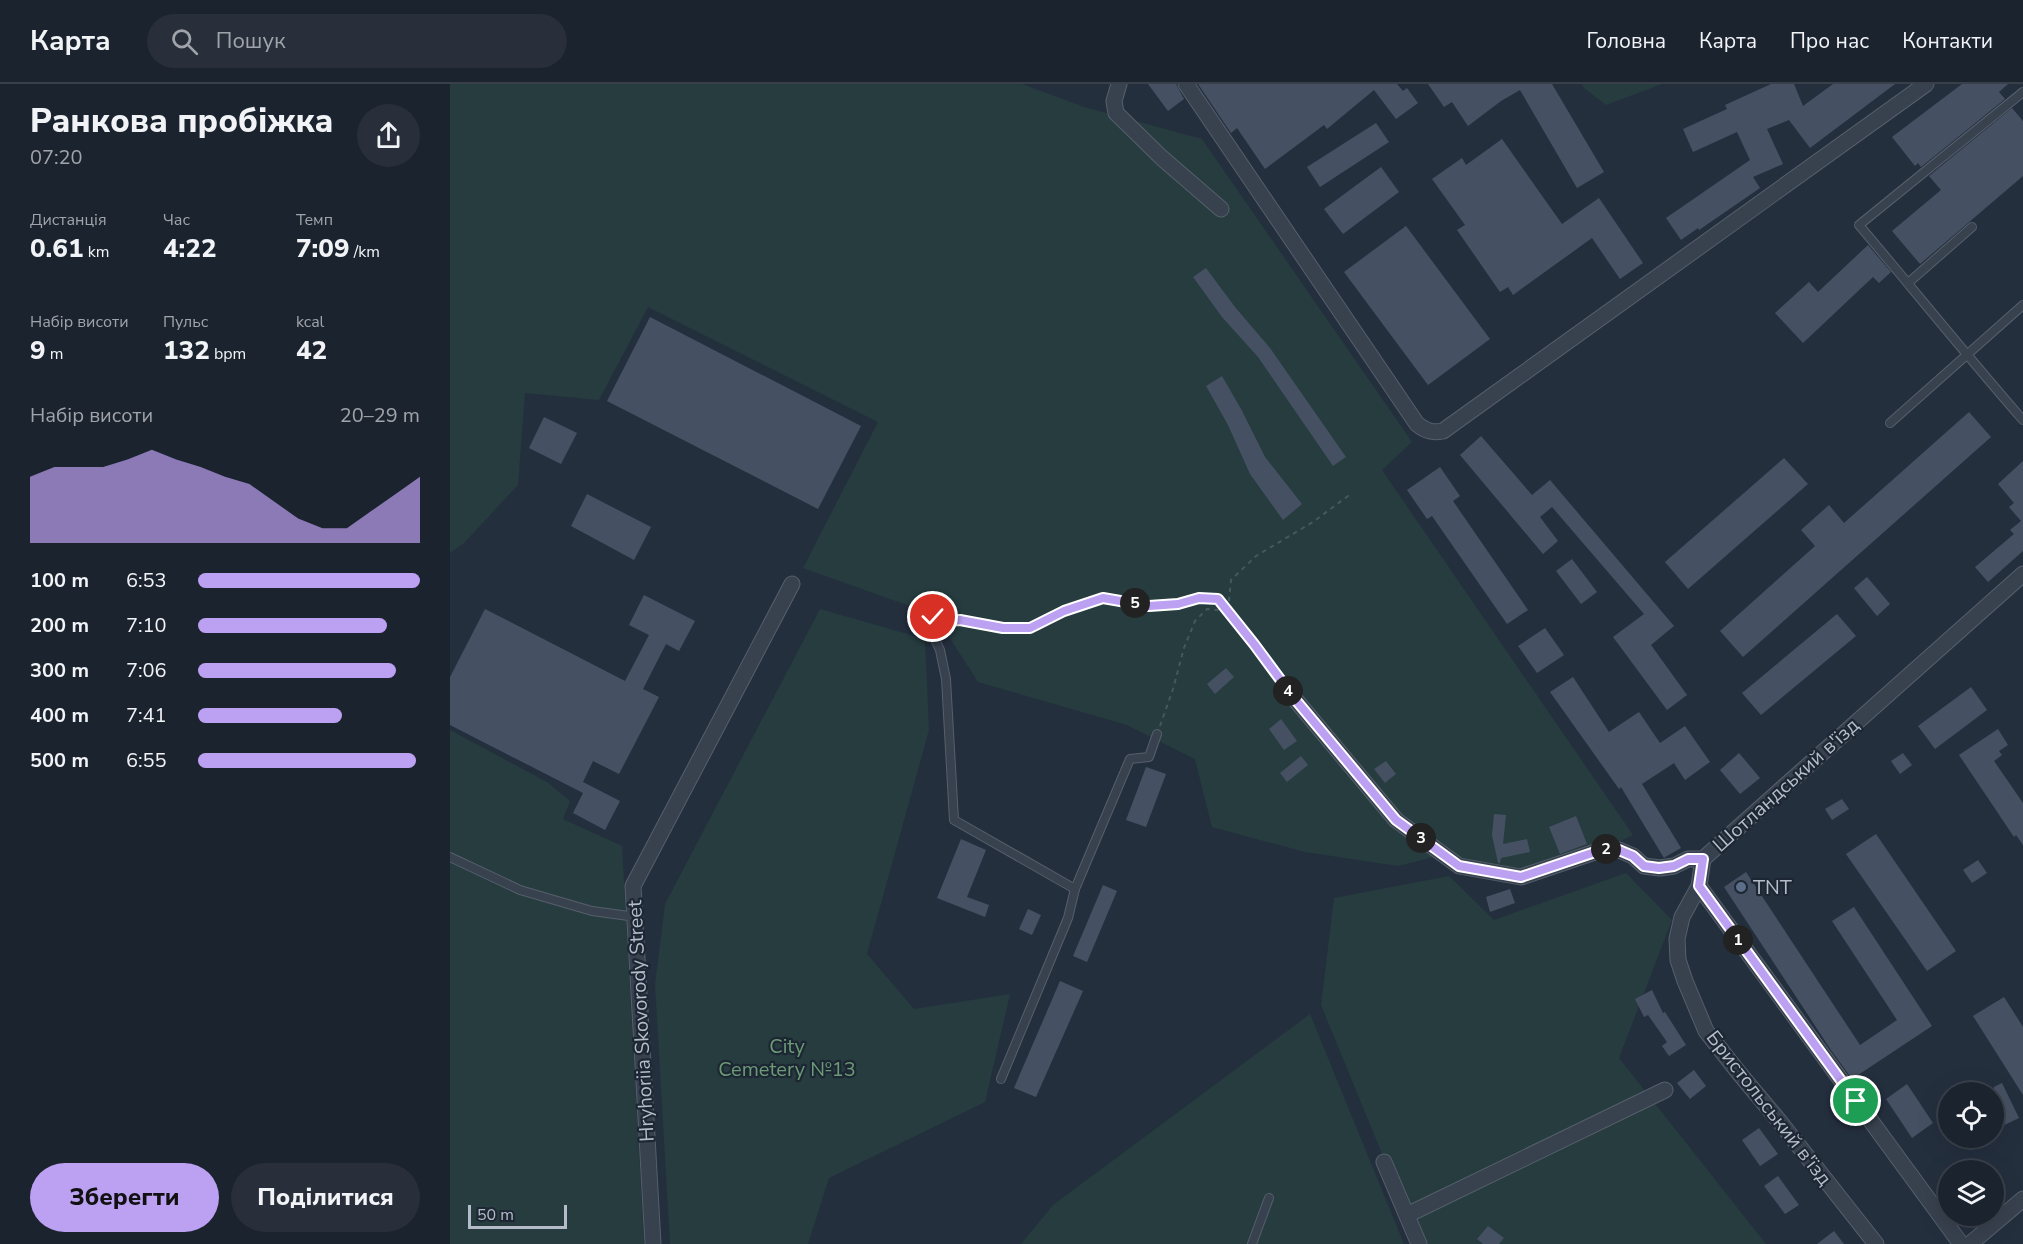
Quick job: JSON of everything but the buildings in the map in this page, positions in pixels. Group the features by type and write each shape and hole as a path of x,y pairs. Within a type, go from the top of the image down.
{"street":[{"path":"1119,84 1114,101 1116,113 1162,158 1221,209"},
{"path":"1186,84 1416,424 1425,430 1443,432 1926,84"},
{"name":"Шотландський в'їзд","path":"1294,698 1396,820 1459,866 1521,877 1604,849 1619,850 1633,856 1644,866 1659,868 1674,866 1688,859 1703,859 2023,574"},
{"name":"Hryhoriia Skovorody Street","path":"653,1244 633,886 792,584"},
{"name":"Бристольський в'їзд","path":"1703,859 1699,886 1682,917 1677,939 1678,960 1706,1031 1876,1244"},
{"path":"1699,886 1960,1244"},
{"path":"1407,1215 1665,1090"},
{"path":"1384,1162 1419,1244"},
{"path":"1970,1244 2023,1199"}],"lane":[{"path":"2023,92 1859,225 2023,420"},
{"path":"1908,283 1972,227"},
{"path":"1890,423 2023,306"},
{"path":"927,622 940,650 946,679 954,820 1075,889"},
{"path":"1001,1078 1068,918 1075,889 1130,759 1149,758 1157,734"},
{"path":"450,857 520,890 592,911 636,917"},
{"path":"1252,1244 1269,1198"}],"path":[{"path":"1228,611 1231,580 1256,556 1313,522 1352,493"},
{"path":"936,621 960,620 1003,628 1030,628 1064,611 1103,598 1149,606 1178,604 1199,598 1218,599 1294,698"},
{"path":"1157,734 1184,648 1195,621 1207,609 1228,611"}],"green space":[{"path":"450,84 1022,84 1084,107 1202,139 1412,442 1382,470 1633,835 1543,878 1434,857 1398,866 1305,852 1212,827 1195,759 1127,725 978,682 935,615 803,568 878,422 648,307 599,400 525,393 518,485 464,543 450,553"},
{"path":"1582,84 1662,84 1606,105"},
{"name":"City Cemetery №13","path":"820,609 925,639 929,730 867,954 914,1009 1010,994 985,1102 829,1178 808,1244 670,1244 655,984 665,904"},
{"path":"450,730 547,782 570,801 563,819 622,846 644,1244 450,1244"},
{"path":"1626,873 1672,920 1619,1058 1766,1244 1419,1244 1321,1005 1334,898 1449,876 1494,920"},
{"path":"1310,1014 1404,1244 1021,1244 1053,1205"}],"place":[{"name":"TNT","path":"1741,887"}],"route":[{"path":"933,617 936,621 943,622 960,620 1003,628 1030,628 1064,611 1103,598 1149,606 1178,604 1199,598 1218,599 1294,698 1396,820 1459,866 1521,877 1604,849 1619,850 1633,856 1644,866 1659,868 1674,866 1688,859 1703,859 1699,886 1856,1101"}]}
